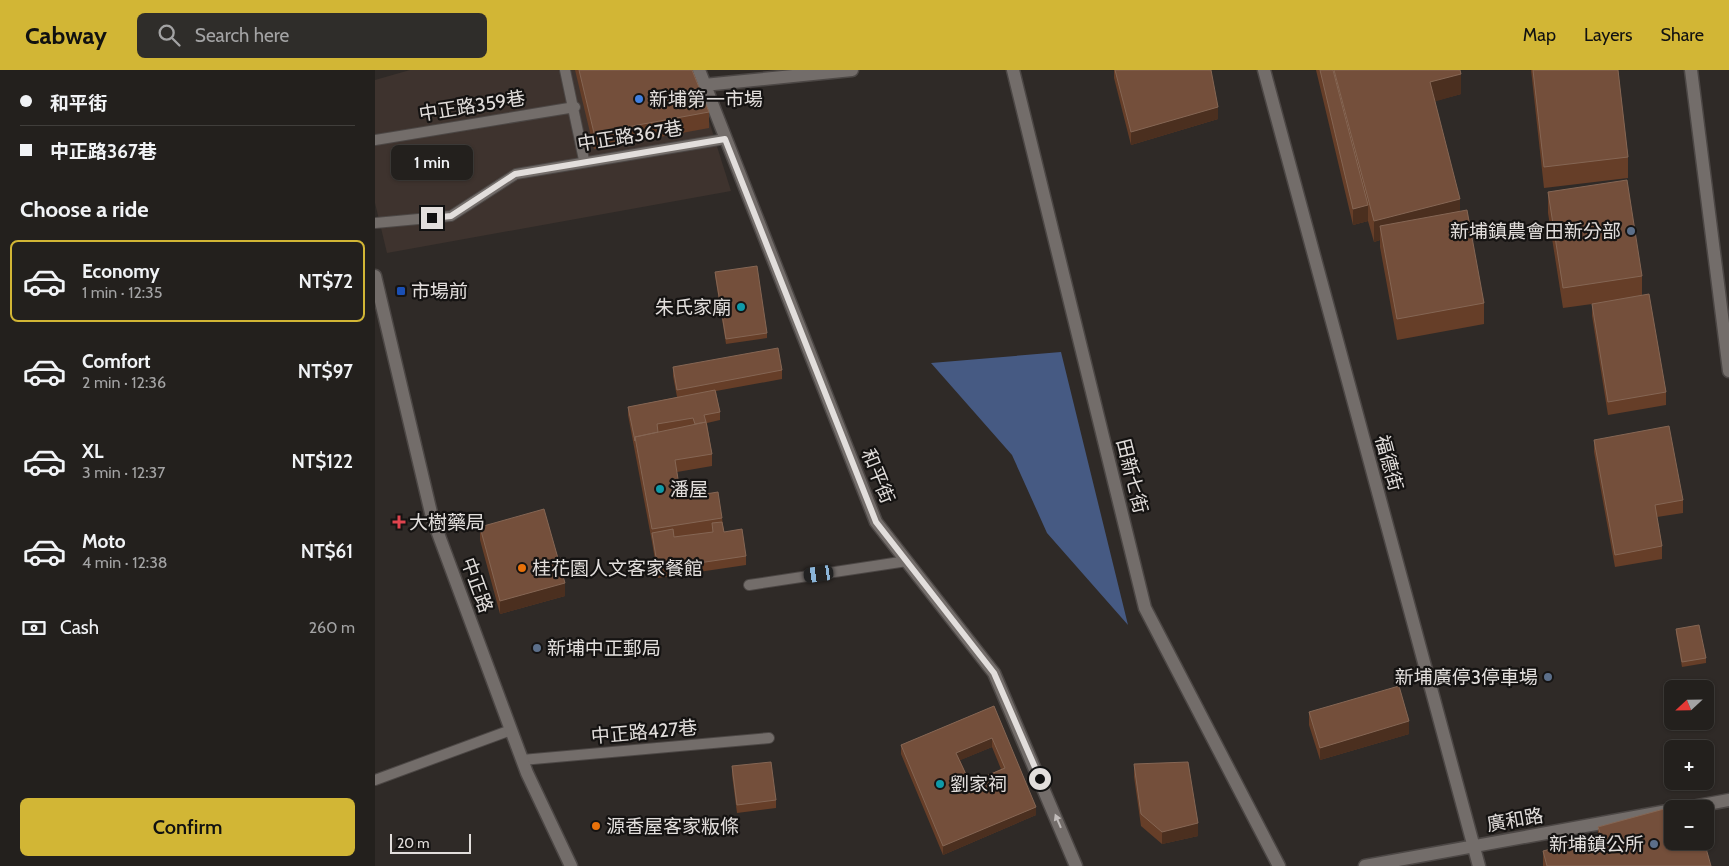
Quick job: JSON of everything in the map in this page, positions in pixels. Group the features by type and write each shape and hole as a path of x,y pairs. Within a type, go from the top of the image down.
{"street":[{"name":"和平街","path":"699,70 876,522 994,673 1076,866"},
{"path":"704,85 852,70"},
{"name":"田新七街","path":"1013,70 1145,608 1279,866"},
{"name":"福德街","path":"1264,70 1479,866"},
{"path":"1691,70 1729,371"},
{"name":"中正路","path":"375,276 431,517 522,760 571,866"},
{"path":"1714,803 1729,800"},
{"name":"廣和路","path":"1365,866 1664,812"}],"lane":[{"path":"565,70 575,107 584,160"},
{"name":"中正路359巷","path":"375,140 575,107"},
{"name":"中正路367巷","path":"375,223 451,216 515,174 584,160 725,139"},
{"path":"749,585 907,562"},
{"path":"375,780 511,730"},
{"name":"中正路427巷","path":"522,760 769,738"}],"shaded area":[{"name":"新埔第一市場","path":"410,70 693,70 731,191 387,253 375,203 375,80"}],"water":[{"path":"1061,352 1128,625 1047,533 1012,455 931,363"}],"building":[{"name":"新埔第一市場","path":"579,70 692,70 709,112 594,133"},
{"path":"1115,70 1211,70 1218,107 1131,132"},
{"path":"1320,70 1333,70 1368,205 1353,209"},
{"path":"1334,70 1460,70 1461,74 1430,82 1460,199 1374,221"},
{"path":"1533,70 1618,70 1628,157 1544,167"},
{"path":"1627,180 1642,276 1563,288 1548,192"},
{"path":"1467,210 1484,303 1397,319 1380,226"},
{"name":"朱氏家廟","path":"757,266 767,333 726,339 715,272"},
{"path":"1649,294 1666,392 1608,402 1592,304"},
{"path":"778,348 782,370 677,390 673,367"},
{"path":"715,390 720,412 704,415 706,422 695,424 693,418 657,424 658,432 635,437 635,441 628,407"},
{"name":"潘屋","path":"706,422 712,454 675,460 681,498 718,492 722,518 652,529 635,437"},
{"path":"1669,426 1683,500 1655,505 1662,546 1615,555 1594,440"},
{"name":"桂花園人文客家餐館","path":"544,509 565,583 500,601 480,527"},
{"path":"722,522 724,532 742,529 746,556 658,569 652,533 673,529 674,537 713,532 712,523"},
{"path":"1699,625 1706,658 1682,662 1676,629"},
{"path":"1399,686 1409,721 1320,748 1309,712"},
{"name":"劉家祠","path":"994,706 1036,807 943,846 901,745","holes":["992,738 1005,768 970,783 956,753"]},
{"path":"771,762 776,800 737,805 732,766"},
{"path":"1188,762 1198,823 1162,832 1141,814 1134,764"},
{"path":"1664,809 1664,850 1707,850 1711,866 1547,866 1543,851 1601,836 1598,827"}],"place":[{"name":"新埔第一市場","path":"639,99"},
{"name":"新埔鎮農會田新分部","path":"1631,231"},
{"name":"市場前","path":"401,291"},
{"name":"朱氏家廟","path":"741,307"},
{"name":"潘屋","path":"660,489"},
{"name":"大樹藥局","path":"399,522"},
{"name":"桂花園人文客家餐館","path":"522,568"},
{"name":"新埔中正郵局","path":"537,648"},
{"name":"新埔廣停3停車場","path":"1548,677"},
{"name":"劉家祠","path":"940,784"},
{"name":"源香屋客家粄條","path":"596,826"},
{"name":"新埔鎮公所","path":"1654,844"}],"route":[{"path":"432,218 451,216 515,174 584,160 725,139 876,522 994,673 1040,779"}]}
